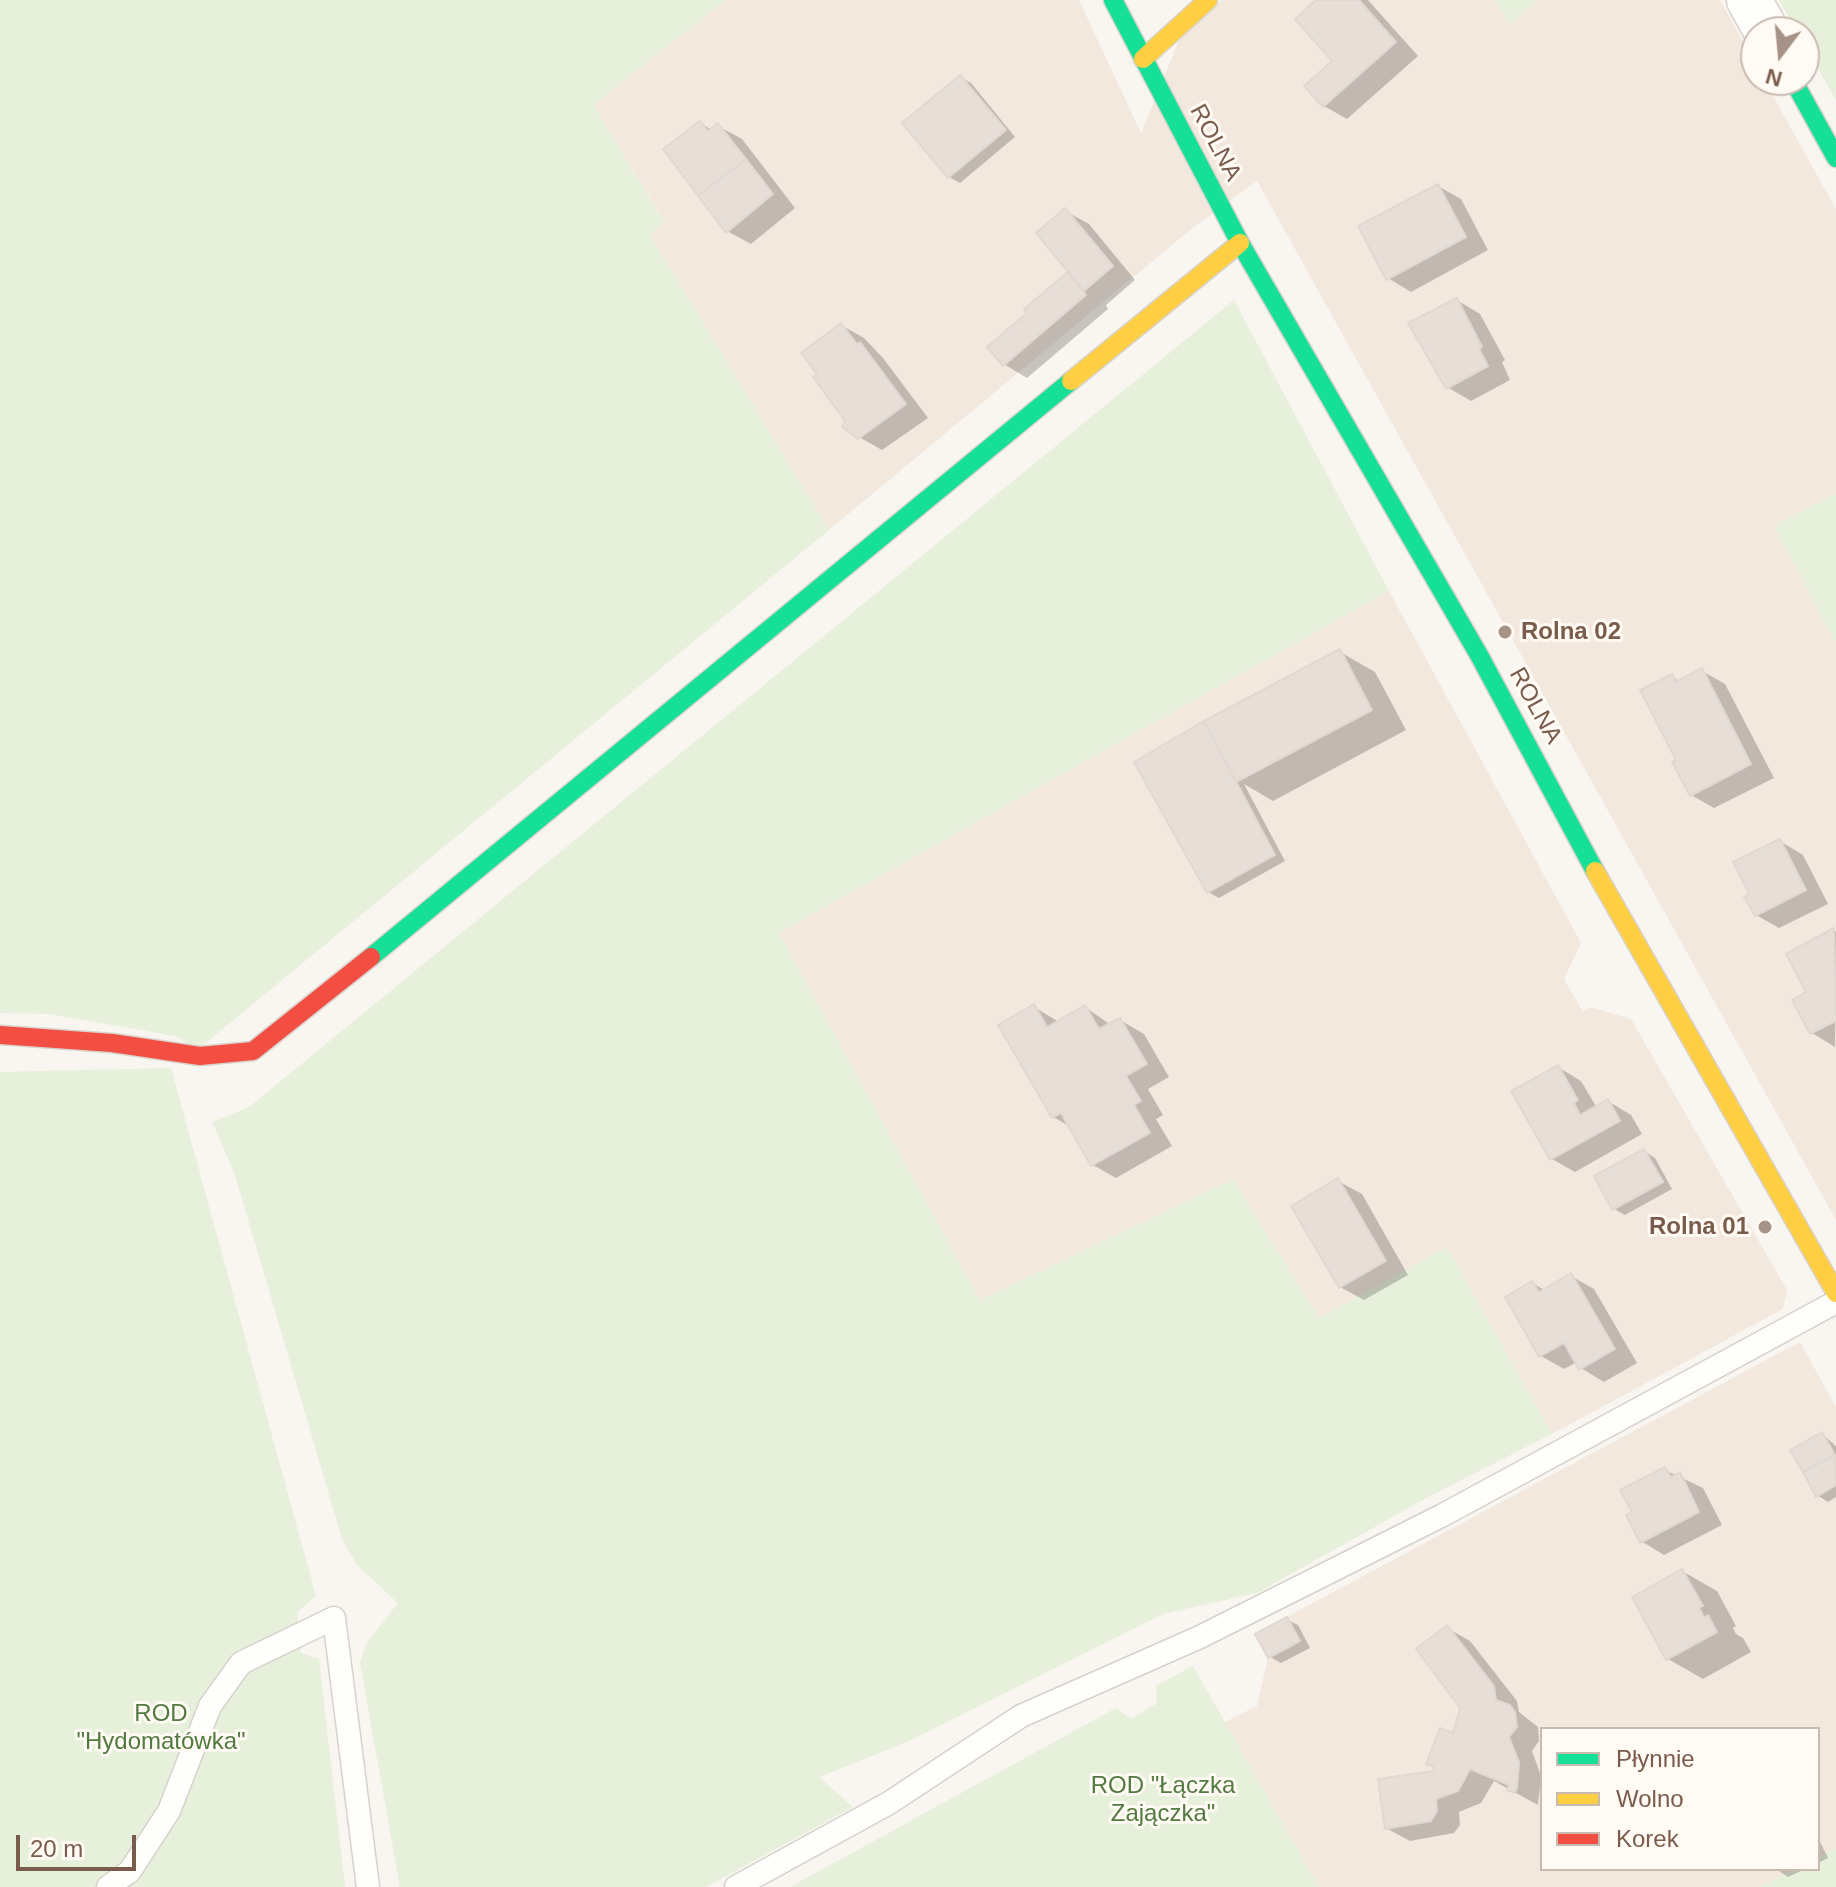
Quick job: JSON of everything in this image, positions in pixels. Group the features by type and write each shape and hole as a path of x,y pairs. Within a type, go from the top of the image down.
{"street":[{"name":"ROLNA","path":"1113,0 1240,243 1472,641 1640,955 1836,1293"},
{"path":"1143,59 1208,0"},
{"path":"1802,96 1836,158"},
{"path":"0,1035 112,1043 184,1056 228,1058 253,1051 477,873 584,779 1240,243"}],"lane":[{"path":"736,1887 889,1803 1021,1716 1200,1637 1400,1536 1836,1302"},
{"path":"108,1887 130,1871 169,1811 210,1706 241,1663 334,1618 368,1887"}],"shaded area":[{"path":"726,0 1079,0 1141,133 1180,38 1222,0 1494,0 1510,24 1537,0 1720,0 1740,36 1740,96 1773,96 1836,209 1836,493 1774,526 1836,644 1836,1220 1257,181 1195,226 829,530 649,235 664,221 593,105"},
{"path":"1389,591 1581,943 1564,979 1583,1012 1591,1007 1631,1019 1787,1290 1783,1309 1552,1434 1447,1248 1319,1319 1233,1180 980,1301 778,933"},
{"path":"1800,1342 1836,1407 1836,1849 1820,1857 1820,1727 1540,1727 1540,1871 1792,1871 1760,1887 1319,1887 1223,1723 1257,1706 1268,1658 1255,1634"}],"green space":[{"path":"0,0 726,0 593,105 664,222 650,235 829,530 197,1050 176,1036 47,1014 0,1013"},
{"path":"1494,0 1537,0 1510,24"},
{"path":"1779,0 1836,0 1836,100 1820,72 1820,16 1788,16"},
{"path":"1234,300 1389,591 779,933 980,1300 1233,1179 1319,1318 1447,1247 1552,1434 1430,1496 1257,1593 1163,1614 909,1741 819,1777 853,1807 706,1887 400,1887 360,1663 366,1644 398,1603 357,1565 342,1539 235,1175 212,1122 249,1107"},
{"path":"1836,493 1836,644 1774,526"},
{"name":"ROD \"Hydomatówka\"","path":"171,1068 316,1596 297,1612 301,1653 319,1659 345,1887 0,1887 0,1072"},
{"name":"ROD \"Łączka Zajączka\"","path":"1193,1666 1319,1887 790,1887 1116,1708 1131,1719 1157,1703 1156,1686"},
{"path":"1836,1849 1836,1887 1760,1887 1792,1871 1820,1871 1820,1857"}],"building":[{"path":"1316,0 1359,0 1396,42 1323,107 1304,86 1332,61 1295,19"},
{"path":"960,75 1006,130 948,178 902,123"},
{"path":"700,121 708,131 718,123 746,159 698,196 663,149"},
{"path":"746,159 773,194 726,233 698,196"},
{"path":"1438,184 1466,237 1386,280 1358,226"},
{"path":"1065,208 1113,266 1084,291 1036,233"},
{"path":"1068,272 1086,295 1003,366 987,347 1027,313 1024,309"},
{"path":"1457,298 1482,347 1479,349 1488,366 1446,389 1408,323"},
{"path":"841,323 857,344 860,342 906,404 858,439 842,427 845,421 813,377 817,374 801,353"},
{"path":"1340,649 1372,710 1236,782 1204,721"},
{"path":"1702,668 1751,764 1690,796 1672,762 1676,760 1640,690 1672,674 1676,682"},
{"path":"1204,721 1275,855 1207,893 1134,762"},
{"path":"1780,839 1806,890 1755,916 1744,897 1749,894 1733,862"},
{"path":"1834,928 1836,1021 1810,1034 1792,1000 1806,992 1786,954"},
{"path":"1034,1004 1047,1027 1085,1005 1099,1029 1120,1018 1147,1064 1126,1076 1141,1101 1134,1105 1150,1133 1091,1166 1061,1113 1052,1118 998,1025"},
{"path":"1558,1065 1578,1100 1574,1103 1580,1115 1608,1099 1620,1121 1550,1160 1511,1091"},
{"path":"1644,1149 1663,1182 1612,1210 1594,1176"},
{"path":"1338,1178 1386,1261 1339,1288 1291,1206"},
{"path":"1571,1273 1615,1349 1579,1370 1564,1343 1539,1357 1505,1297 1532,1281 1539,1292"},
{"path":"1822,1432 1835,1455 1803,1472 1790,1450"},
{"path":"1835,1455 1836,1485 1816,1497 1803,1472"},
{"path":"1665,1467 1671,1477 1680,1472 1699,1512 1640,1543 1626,1515 1632,1512 1620,1490"},
{"path":"1682,1569 1703,1606 1699,1607 1704,1618 1708,1615 1717,1632 1666,1660 1632,1597"},
{"path":"1287,1617 1300,1641 1268,1658 1255,1634"},
{"path":"1447,1625 1494,1686 1496,1700 1510,1705 1515,1712 1517,1727 1509,1737 1519,1762 1517,1788 1515,1793 1507,1790 1509,1785 1470,1769 1458,1791 1436,1799 1437,1811 1431,1821 1385,1829 1378,1779 1433,1771 1434,1767 1426,1764 1440,1728 1453,1733 1460,1708 1416,1649"}],"traffic: fast":[{"path":"1113,0 1240,243 1479,655 1595,871"},
{"path":"1802,96 1836,158"},
{"path":"371,957 1071,381"}],"traffic: slow":[{"path":"1143,59 1208,0"},
{"path":"1071,381 1240,243"},
{"path":"1595,871 1836,1293"}],"traffic: jam":[{"path":"0,1035 112,1043 200,1056 253,1051 371,957"}],"place":[{"name":"Rolna 02","path":"1505,632"},
{"name":"Rolna 01","path":"1765,1227"}]}
